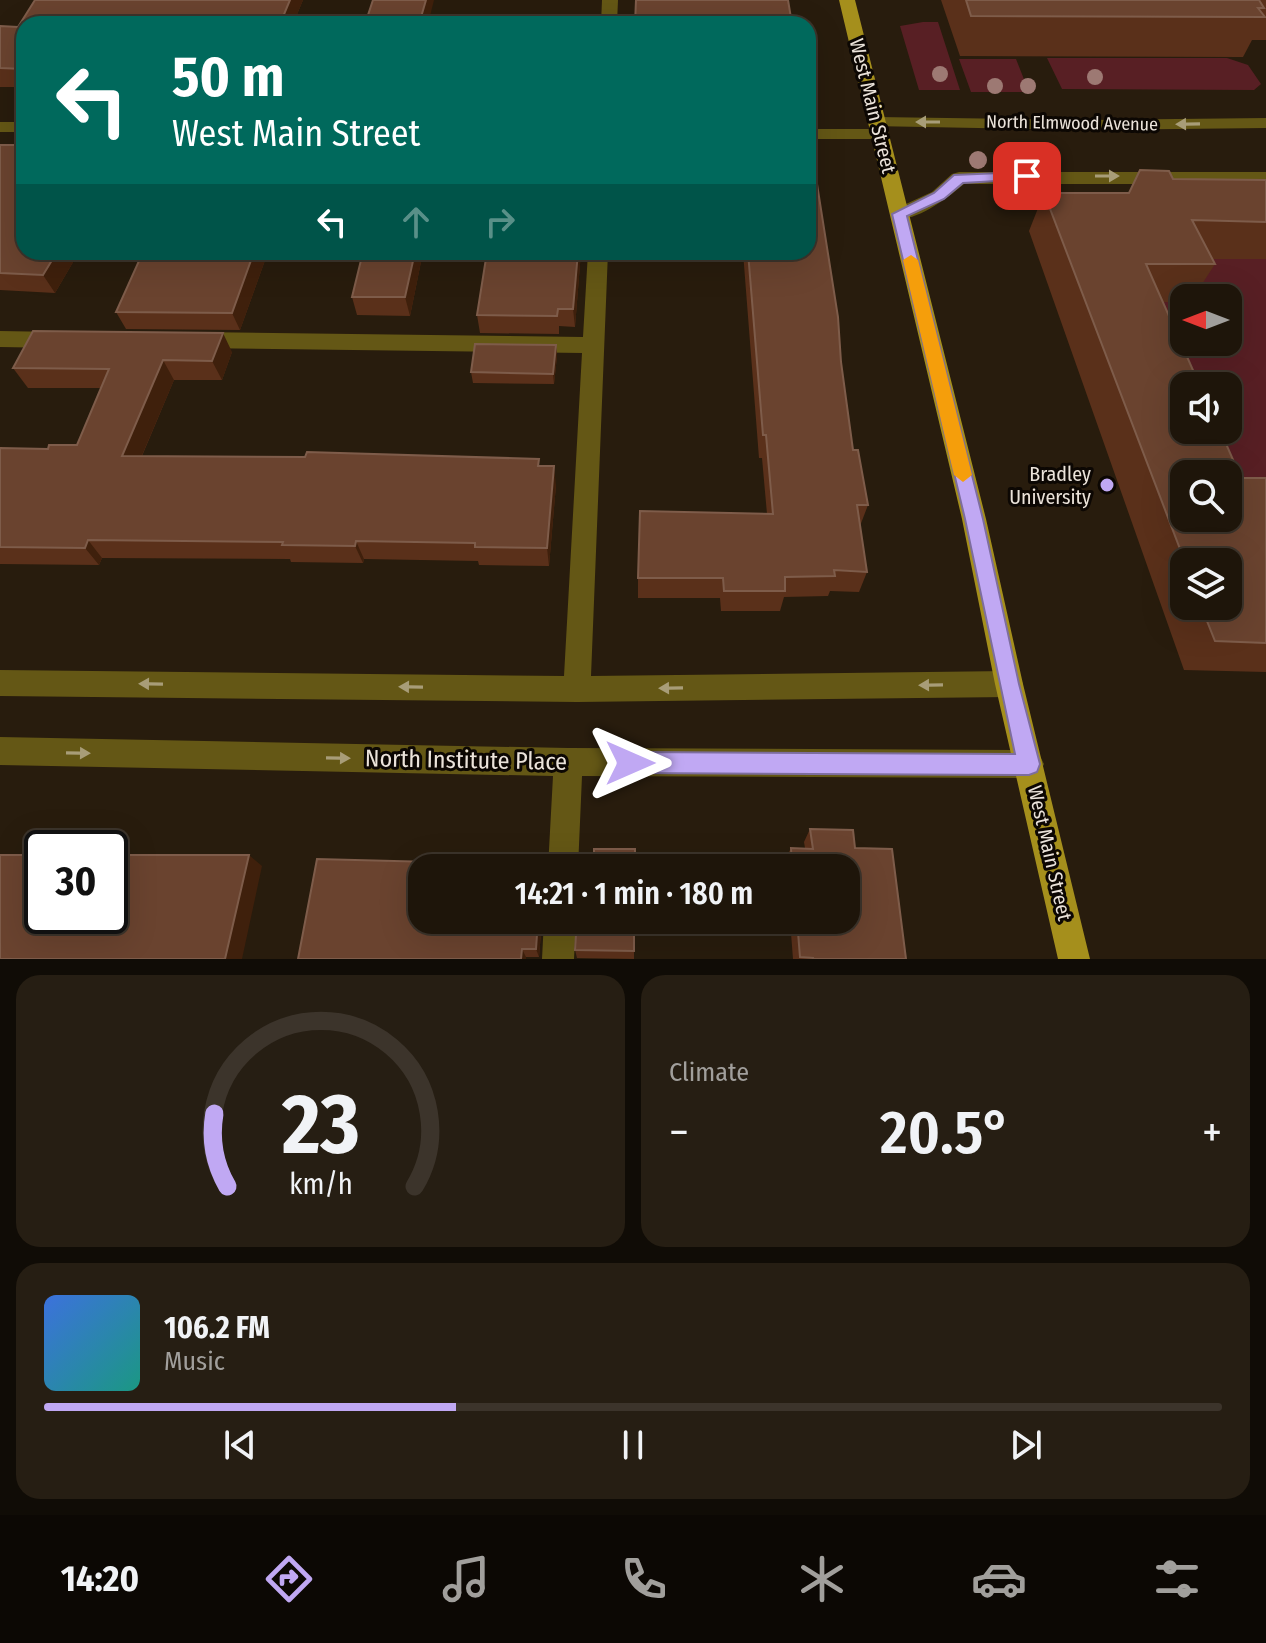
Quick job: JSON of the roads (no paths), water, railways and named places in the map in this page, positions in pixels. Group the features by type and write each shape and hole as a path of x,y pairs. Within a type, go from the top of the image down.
{"main road":[{"name":"West Main Street","path":"847,0 974,519 1009,684 1074,959"}],"street":[{"name":"North Elmwood Avenue","path":"816,133 879,128 1266,123"},
{"path":"900,214 939,196 959,178 1266,178"},
{"path":"577,689 598,260"},
{"path":"0,339 77,340"},
{"path":"169,340 593,345"},
{"path":"0,683 577,689 1009,684"},
{"name":"North Institute Place","path":"0,751 568,762 1029,764"},
{"path":"564,854 568,762"},
{"path":"558,959 559,934"}],"place":[{"name":"Bradley University","path":"1107,485"}]}
